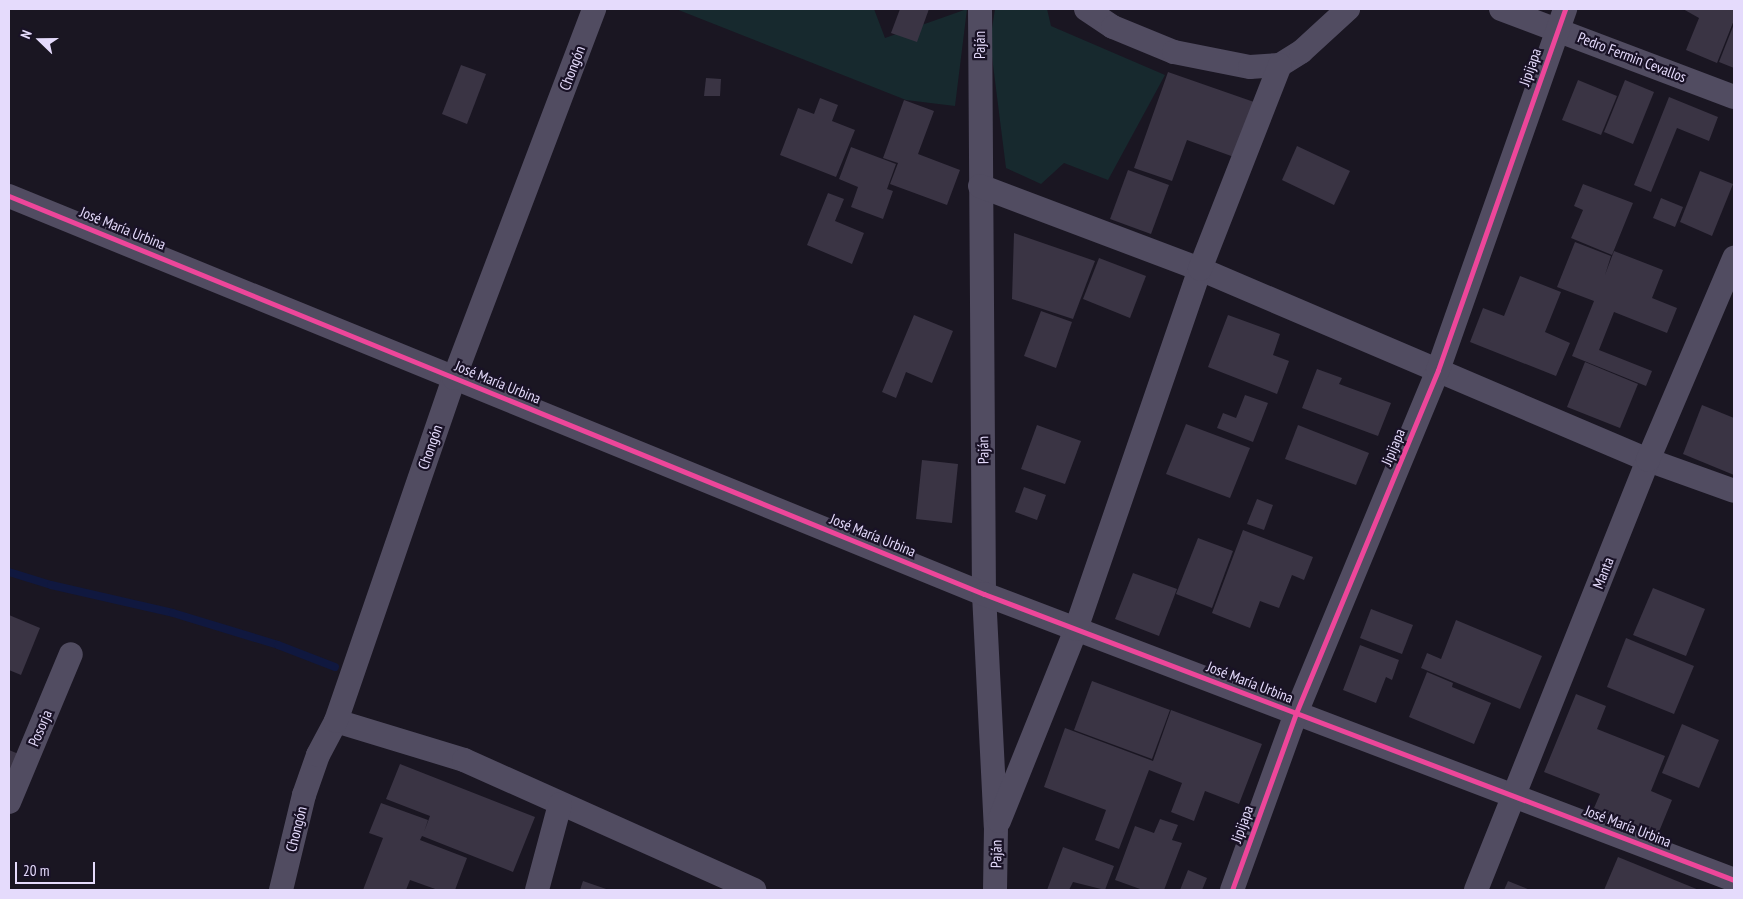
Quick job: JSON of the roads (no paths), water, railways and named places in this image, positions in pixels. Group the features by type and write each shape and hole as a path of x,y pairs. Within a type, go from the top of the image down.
{"street":[{"name":"Chongón","path":"282,890 304,795 318,755 336,721 454,378 594,9"},
{"name":"Paján","path":"980,9 984,594 996,827 995,890"},
{"path":"1086,9 1113,27 1174,52 1224,64 1280,65 1302,52 1348,9"},
{"name":"Pedro Fermin Cevallos","path":"1501,9 1561,18 1734,97"},
{"name":"Jipijapa","path":"1232,890 1296,713 1438,370 1561,18"},
{"path":"996,827 1076,629 1200,270 1280,65"},
{"path":"980,186 1200,270 1648,460 1734,491"},
{"name":"José María Urbina","path":"9,196 984,594 1734,880"},
{"name":"Manta","path":"1476,890 1648,460 1734,258"},
{"name":"Posorja","path":"9,802 71,654"},
{"path":"336,721 464,760 754,890"},
{"path":"537,890 560,804"}],"waterway":[{"path":"9,572 51,585 173,613 278,645 335,667"}]}
